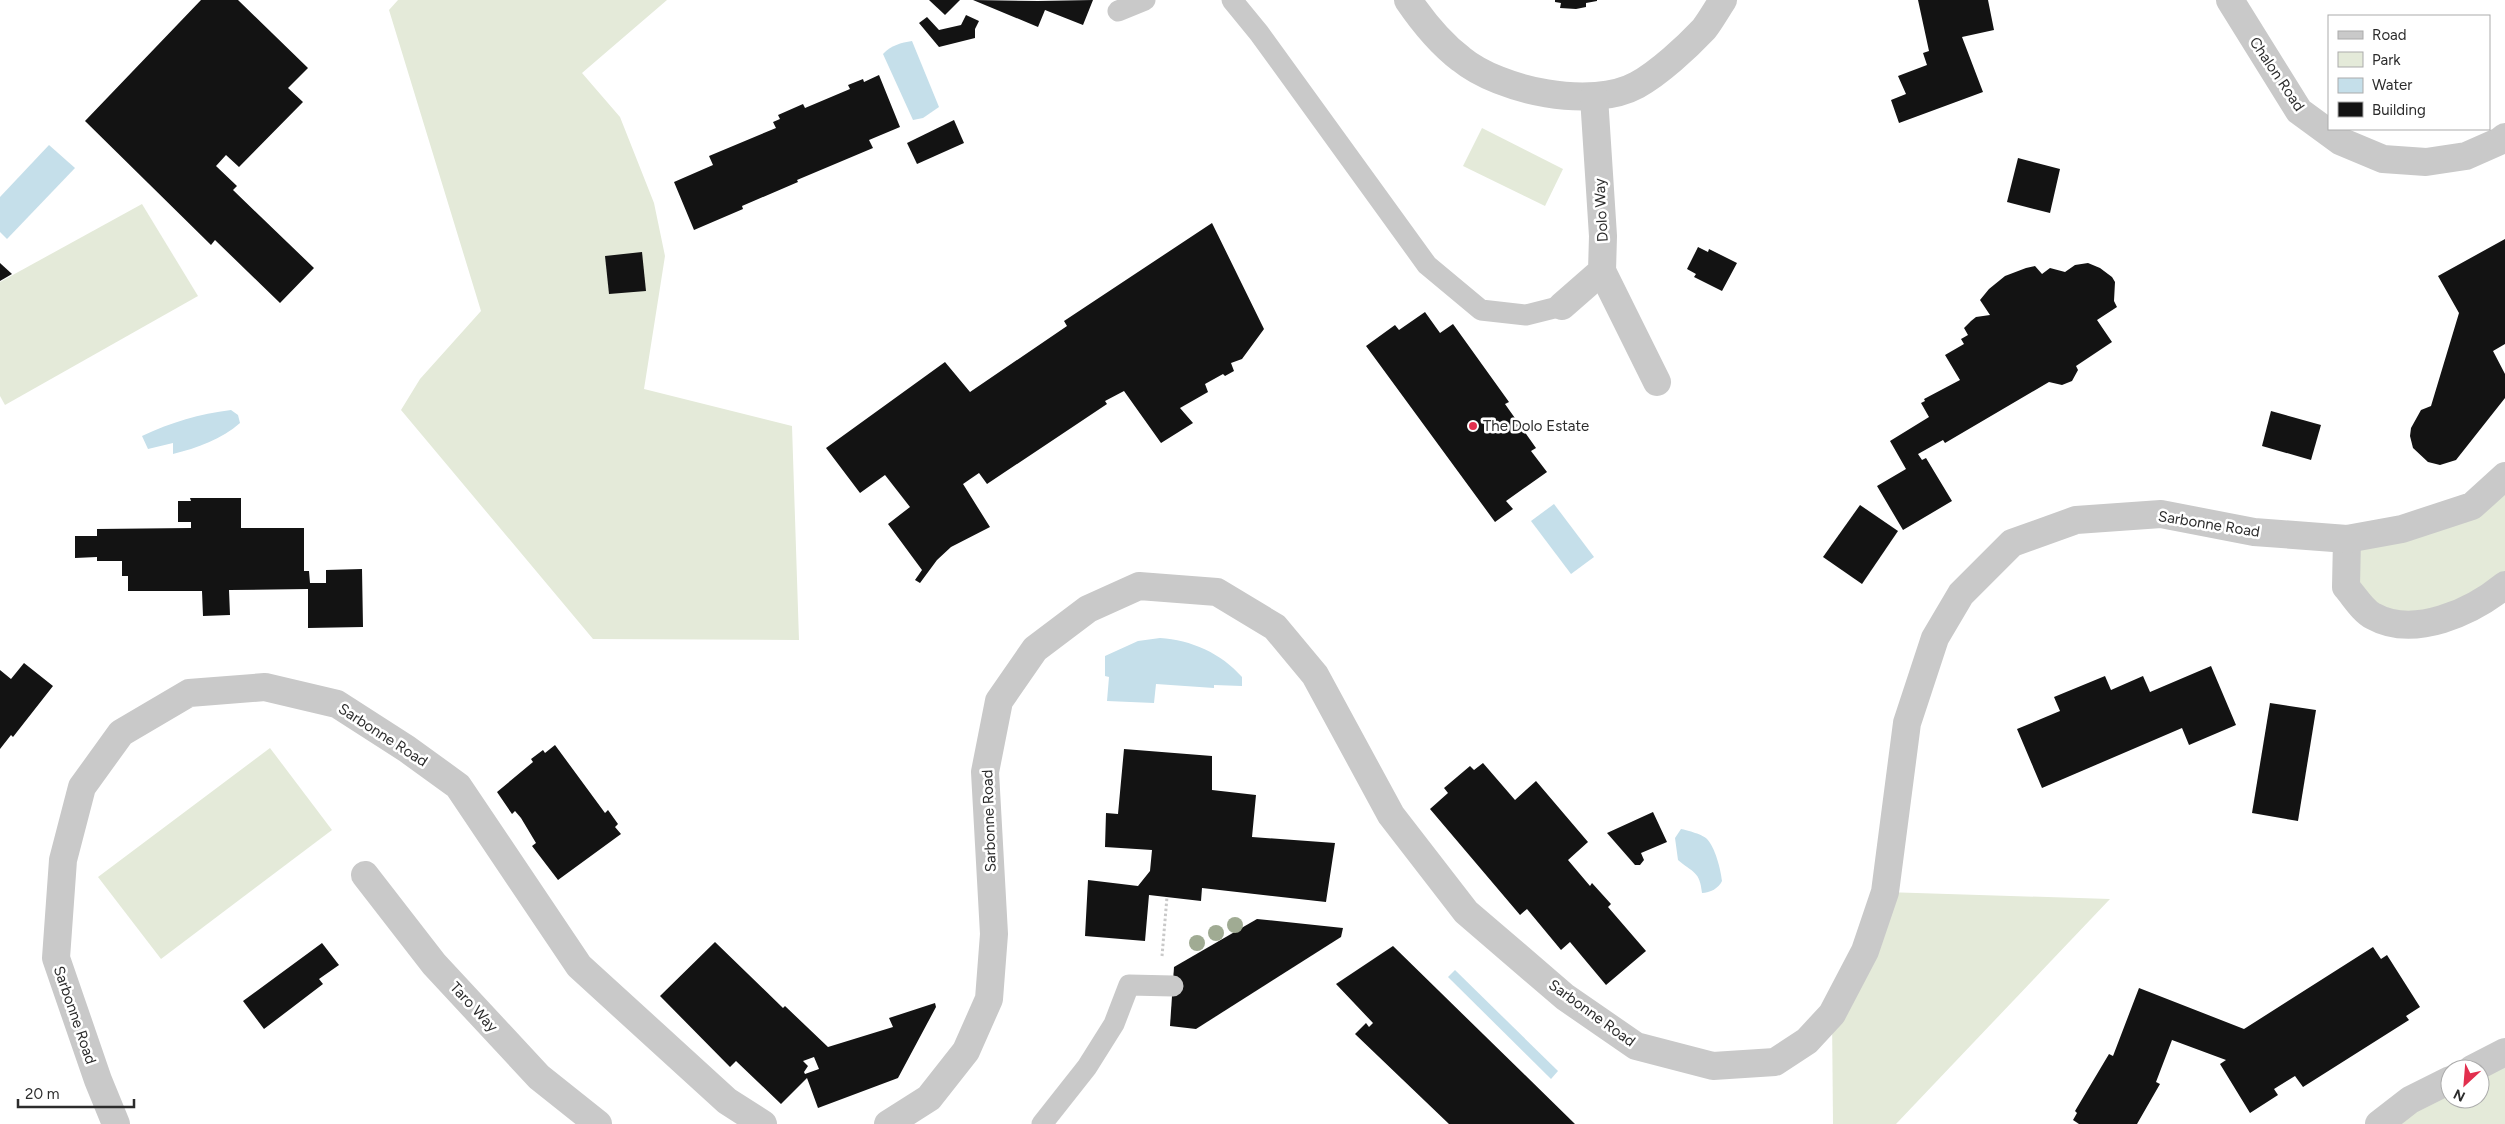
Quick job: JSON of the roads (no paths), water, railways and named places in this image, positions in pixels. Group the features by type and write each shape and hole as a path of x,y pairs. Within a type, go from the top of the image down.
{"street":[{"path":"1408,0 1428,28 1462,60 1493,77 1553,96 1594,97 1637,85 1644,80 1675,56 1705,28 1723,0"},
{"name":"Chalon Road","path":"2230,0 2299,111 2340,141 2382,159 2426,162 2466,156 2505,137"},
{"name":"Dolo Way","path":"1594,97 1603,236 1602,271"},
{"path":"1562,306 1602,271 1657,382"},
{"name":"Sarbonne Road","path":"888,1124 929,1098 966,1051 989,999 994,934 985,772 998,701 1035,649 1088,609 1139,586 1217,592 1275,627 1315,675 1391,815 1466,912 1565,997 1636,1046 1713,1066 1775,1062 1807,1041 1832,1014 1865,951 1885,892 1907,723 1935,638 1961,594 2012,543 2076,520 2162,514 2254,532 2347,539 2402,529 2472,506 2505,476"},
{"path":"2347,539 2346,587 2372,616 2408,626 2455,616 2505,585"},
{"name":"Sarbonne Road","path":"116,1124 98,1080 56,958 63,860 82,787 122,733 190,693 265,687 337,704 407,749 458,786 579,966 726,1101 764,1124"},
{"name":"Taro Way","path":"365,875 434,964 539,1077 598,1124"},
{"path":"2490,1060 2505,1052"},
{"path":"2379,1124 2410,1100 2440,1085"}],"lane":[{"path":"1118,11 1145,0"},
{"path":"1232,0 1259,33 1426,265 1480,310 1526,315 1562,306"},
{"path":"1042,1124 1091,1060 1114,1024 1130,985 1166,986"}],"water":[{"path":"912,41 939,107 923,118 913,120 883,54 893,46"},
{"path":"49,145 75,168 7,239 0,232 0,197"},
{"path":"231,410 238,415 240,423 233,429 200,446 182,452 173,454 173,443 148,449 142,436 186,419"},
{"path":"1554,504 1594,557 1571,574 1531,521"},
{"path":"1160,638 1172,639 1205,649 1225,661 1242,677 1242,686 1214,685 1214,688 1156,684 1154,703 1107,701 1109,677 1105,676 1105,656 1138,641"},
{"path":"1681,829 1705,837 1713,847 1722,881 1714,890 1702,893 1700,880 1692,870 1678,860 1675,838"},
{"path":"1455,970 1558,1071 1551,1079 1448,977"}],"place":[{"name":"The Dolo Estate","path":"1473,426"}]}
